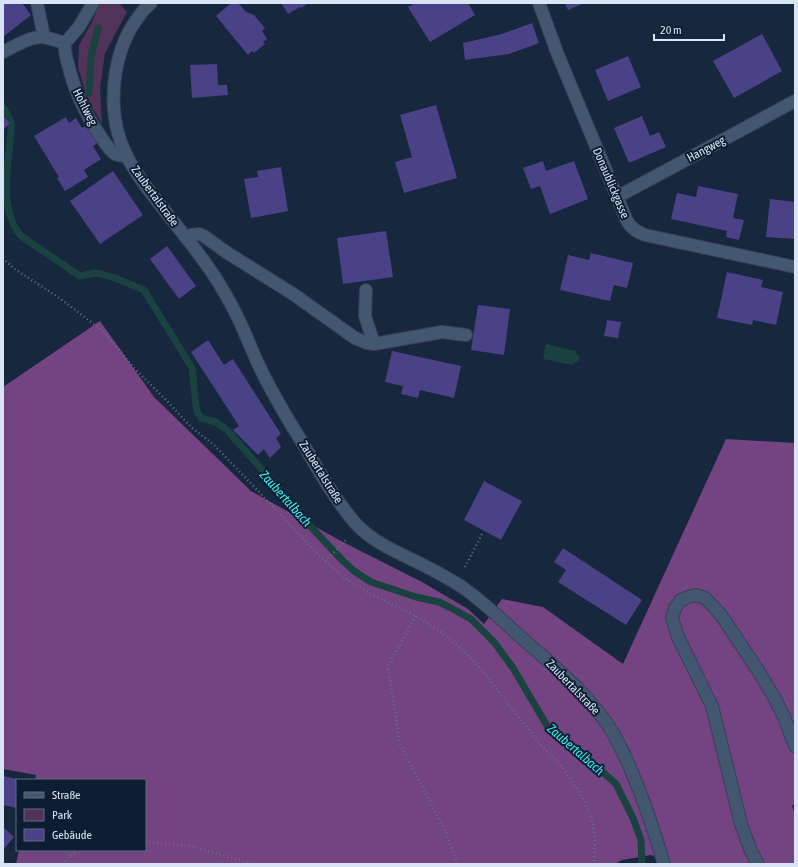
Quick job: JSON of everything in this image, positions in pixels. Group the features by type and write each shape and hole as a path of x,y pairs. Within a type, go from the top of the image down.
{"street":[{"path":"37,3 44,37"},
{"path":"3,52 28,40 37,38 44,37 64,43 79,27 93,3"},
{"name":"Donaublickgasse","path":"539,3 558,55 631,228 639,233 795,267"},
{"name":"Zaubertalstraße","path":"145,5 125,40 114,78 114,105 118,135 127,156 144,184 187,239 228,298 262,372 272,390 317,467 351,518 373,539 427,567 478,599 580,691 603,719 622,750 647,814 664,864"},
{"name":"Hohlweg","path":"64,43 65,56 73,81 89,118 111,150 117,155 127,156"},
{"name":"Hangweg","path":"617,196 795,101"},
{"path":"187,239 191,235 198,234 204,236 226,252 293,294 355,338 367,343 374,344 442,332 466,335"},
{"path":"366,290 365,316 374,344"},
{"path":"758,864 751,851 741,824 712,706 678,637 672,618 675,608 681,600 696,595 705,598 721,615 774,697 784,717 795,746"}],"path":[{"path":"3,258 13,268 58,298 103,331 134,368 192,428 222,452 325,561 351,582 367,592 416,616 444,634 470,657 539,743 563,768 581,795 591,816 595,837 594,864"},
{"path":"456,584 482,534"},
{"path":"325,561 347,539"},
{"path":"416,616 388,666 400,744 446,832 457,864"},
{"path":"146,842 190,846 254,864"},
{"path":"62,864 77,851"}],"green space":[{"path":"100,3 119,3 127,12 105,53 100,88 102,124 87,98 78,67 79,45 91,24"}],"shaded area":[{"path":"100,321 154,397 251,491 341,541 422,582 468,609 484,624 502,599 543,607 623,664 726,439 795,443 795,803 792,806 795,814 795,864 673,864 651,855 622,860 615,864 16,864 19,851 146,851 146,779 35,779 36,775 3,769 3,387"},
{"path":"546,344 576,351 575,353 579,356 579,361 573,363 573,365 543,359"}],"building":[{"path":"3,3 22,3 31,15 3,37"},
{"path":"231,3 238,3 246,12 254,15 265,28 262,31 267,39 263,42 265,44 254,53 252,51 248,55 216,16"},
{"path":"281,3 309,3 288,14"},
{"path":"415,3 468,3 475,15 430,42 408,7"},
{"path":"565,3 584,3 568,10"},
{"path":"532,23 539,43 509,54 465,60 463,43 502,34"},
{"path":"762,34 782,71 734,98 713,61"},
{"path":"628,56 641,87 608,101 595,70"},
{"path":"217,64 218,85 227,85 228,95 192,98 190,65"},
{"path":"436,105 457,178 404,193 395,162 412,157 400,115"},
{"path":"3,116 10,123 3,130"},
{"path":"642,116 650,136 659,132 666,147 629,163 614,128"},
{"path":"66,117 69,123 76,118 82,128 87,125 98,143 93,146 101,159 84,170 88,177 65,191 57,178 59,177 34,136"},
{"path":"543,161 546,171 574,161 588,199 550,214 540,186 531,189 523,168"},
{"path":"281,167 288,211 251,218 244,179 258,177 257,171"},
{"path":"113,171 143,215 100,244 70,201"},
{"path":"698,186 738,194 733,218 744,220 739,240 726,237 727,231 671,219 677,193 696,197"},
{"path":"770,199 795,202 795,239 766,237"},
{"path":"386,231 393,277 343,284 337,238"},
{"path":"167,246 196,286 179,299 150,259"},
{"path":"591,253 633,263 627,288 614,285 610,301 560,290 568,255 589,260"},
{"path":"727,272 763,280 761,287 783,292 776,325 753,320 752,325 717,318"},
{"path":"478,305 510,309 504,355 471,350"},
{"path":"607,320 621,322 618,338 604,336"},
{"path":"208,340 224,365 233,359 281,434 276,438 281,447 270,458 264,449 258,455 233,430 239,426 191,352"},
{"path":"392,351 461,366 454,398 420,390 418,398 401,394 403,386 385,382"},
{"path":"484,481 522,501 501,540 464,520"},
{"path":"563,548 642,600 626,625 558,582 566,570 554,562"},
{"path":"3,776 17,779 16,808 3,805"},
{"path":"3,827 14,837 3,850"}],"waterway":[{"path":"89,93 91,58 98,28"},
{"name":"Zaubertalbach","path":"3,107 10,119 11,125 6,191 10,215 14,226 21,236 80,276 95,273 101,274 144,290 192,368 196,406 201,418 216,422 227,430 296,511 342,560 354,571 371,582 416,597 439,602 451,608 471,619 494,642 513,668 549,729 577,749 616,784 633,818 641,840 642,864"}]}
